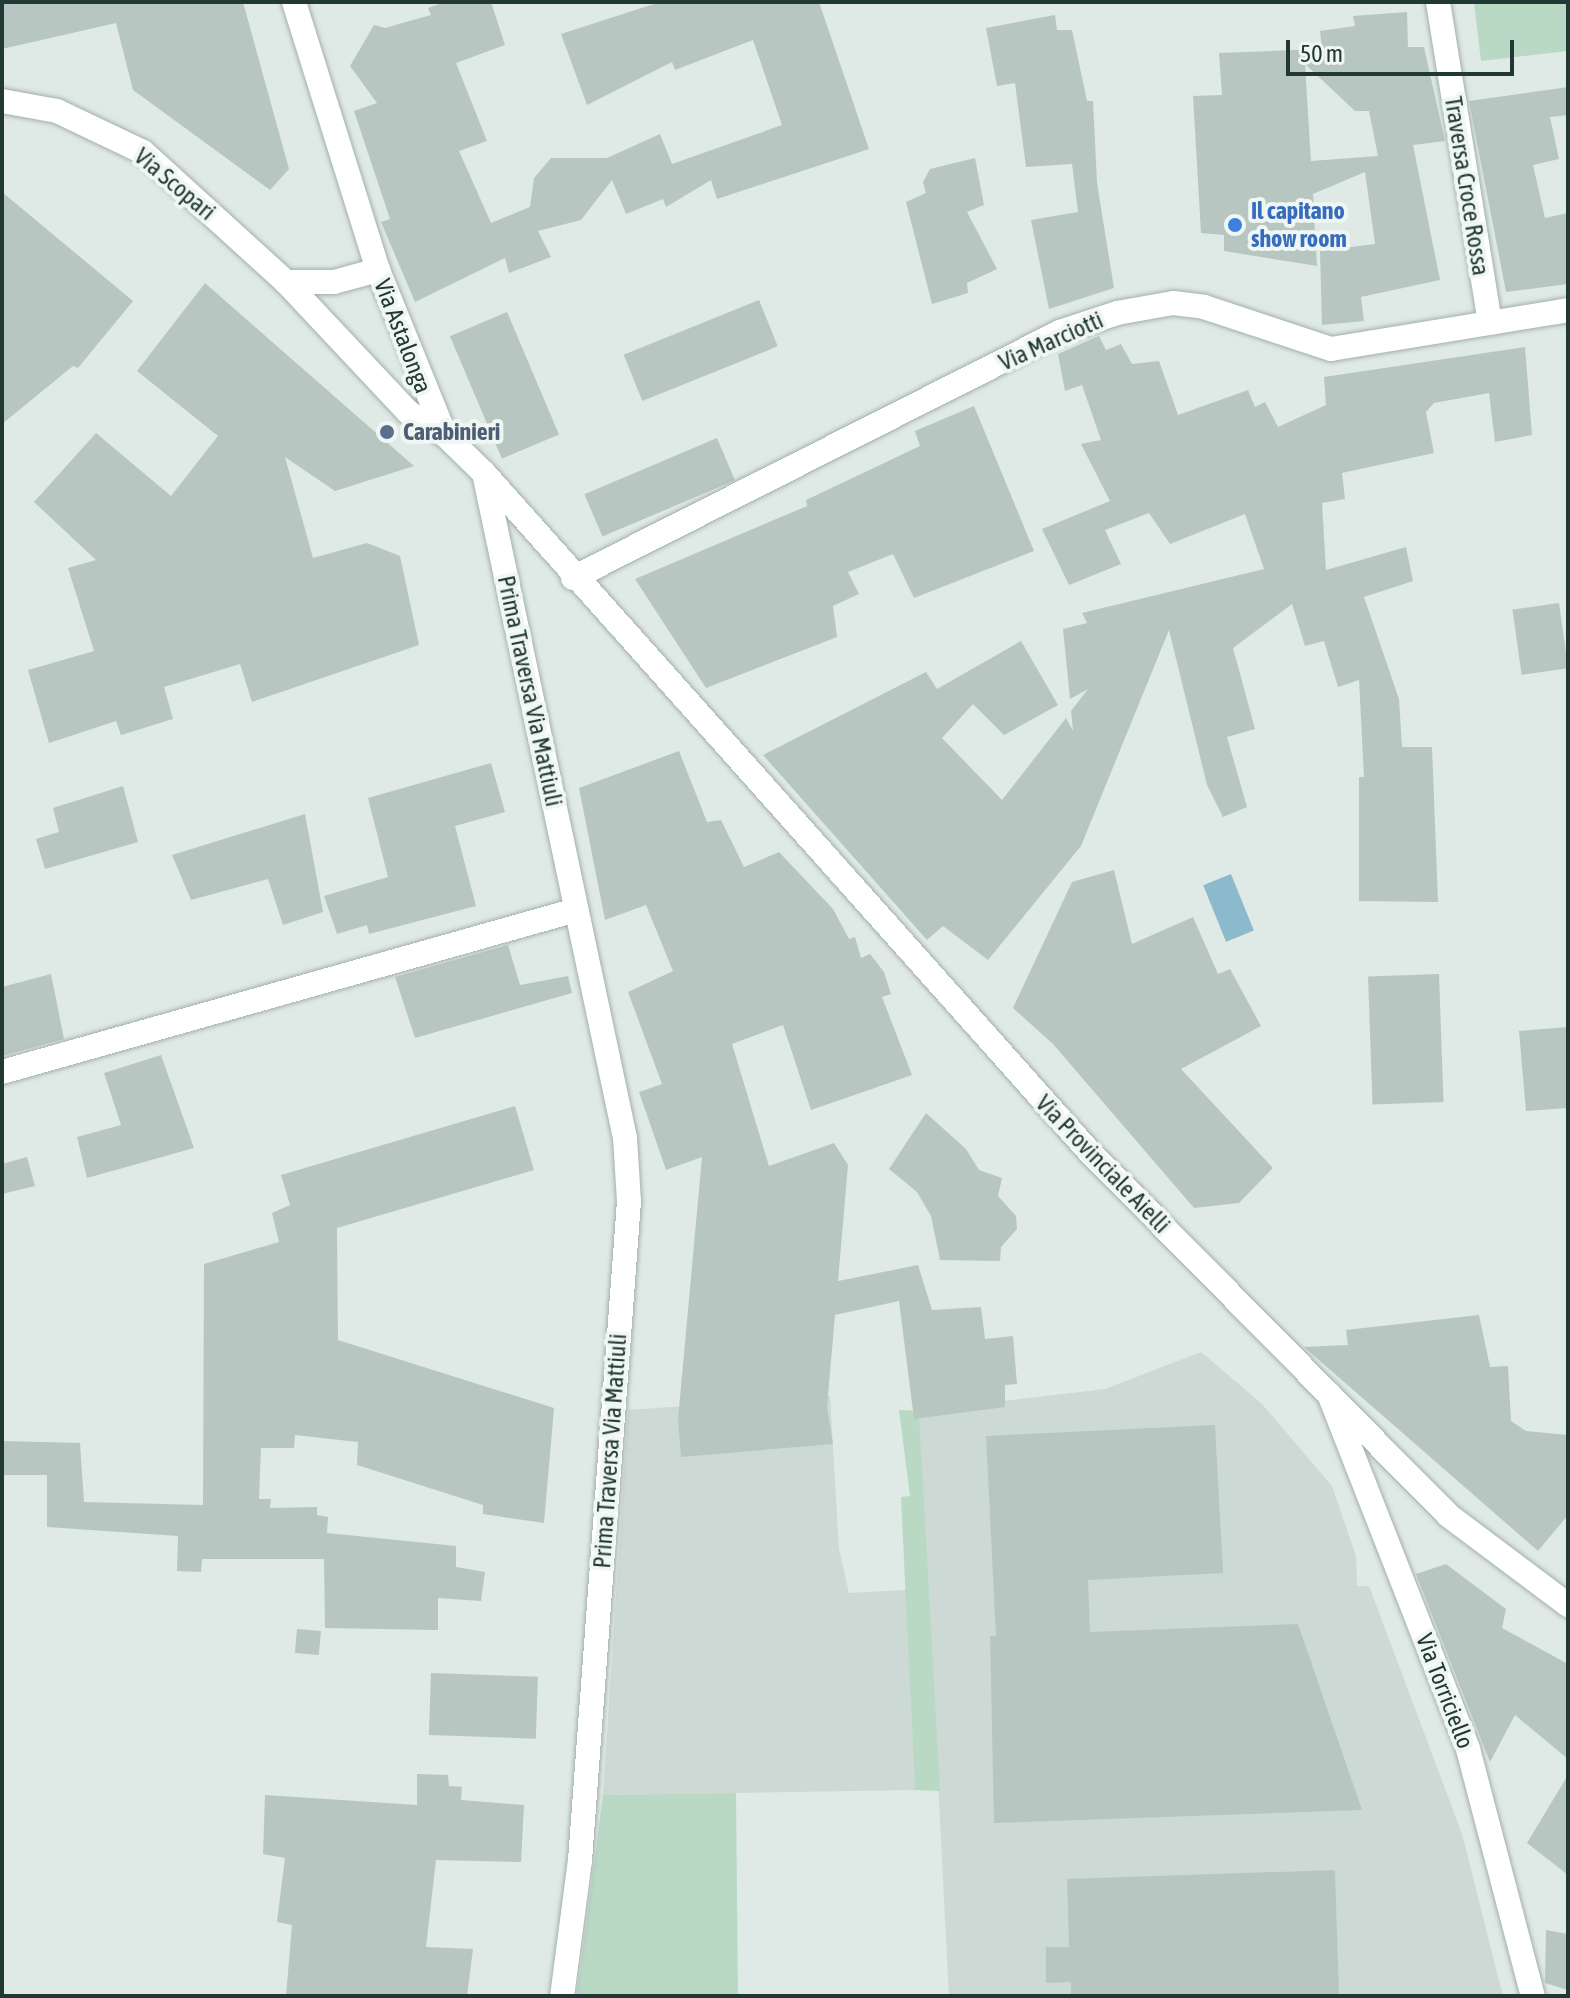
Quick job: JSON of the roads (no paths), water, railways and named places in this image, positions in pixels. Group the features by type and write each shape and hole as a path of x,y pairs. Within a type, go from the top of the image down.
{"street":[{"name":"Via Astalonga","path":"294,2 378,270 445,435 484,473 573,578 677,684"},
{"name":"Traversa Croce Rossa","path":"1438,2 1490,323"},
{"name":"Via Scopari","path":"2,101 57,111 143,152 286,282 408,412 445,435"},
{"path":"286,282 334,282 378,270"},
{"name":"Via Marciotti","path":"573,578 1060,332 1117,313 1173,303 1204,307 1331,349 1568,310"},
{"name":"Prima Traversa Via Mattiuli","path":"484,473 625,1138 629,1201 580,1860 562,1996"},
{"name":"Via Provinciale Aielli","path":"677,684 916,963 1086,1148 1448,1515 1568,1605"},
{"path":"2,1072 576,910"},
{"name":"Via Torriciello","path":"1329,1394 1468,1749 1533,1996"}],"water":[{"path":"1231,874 1254,931 1226,942 1203,885"}],"place":[{"name":"Il capitano show room","path":"1235,225"},
{"name":"Carabinieri","path":"387,432"}]}
